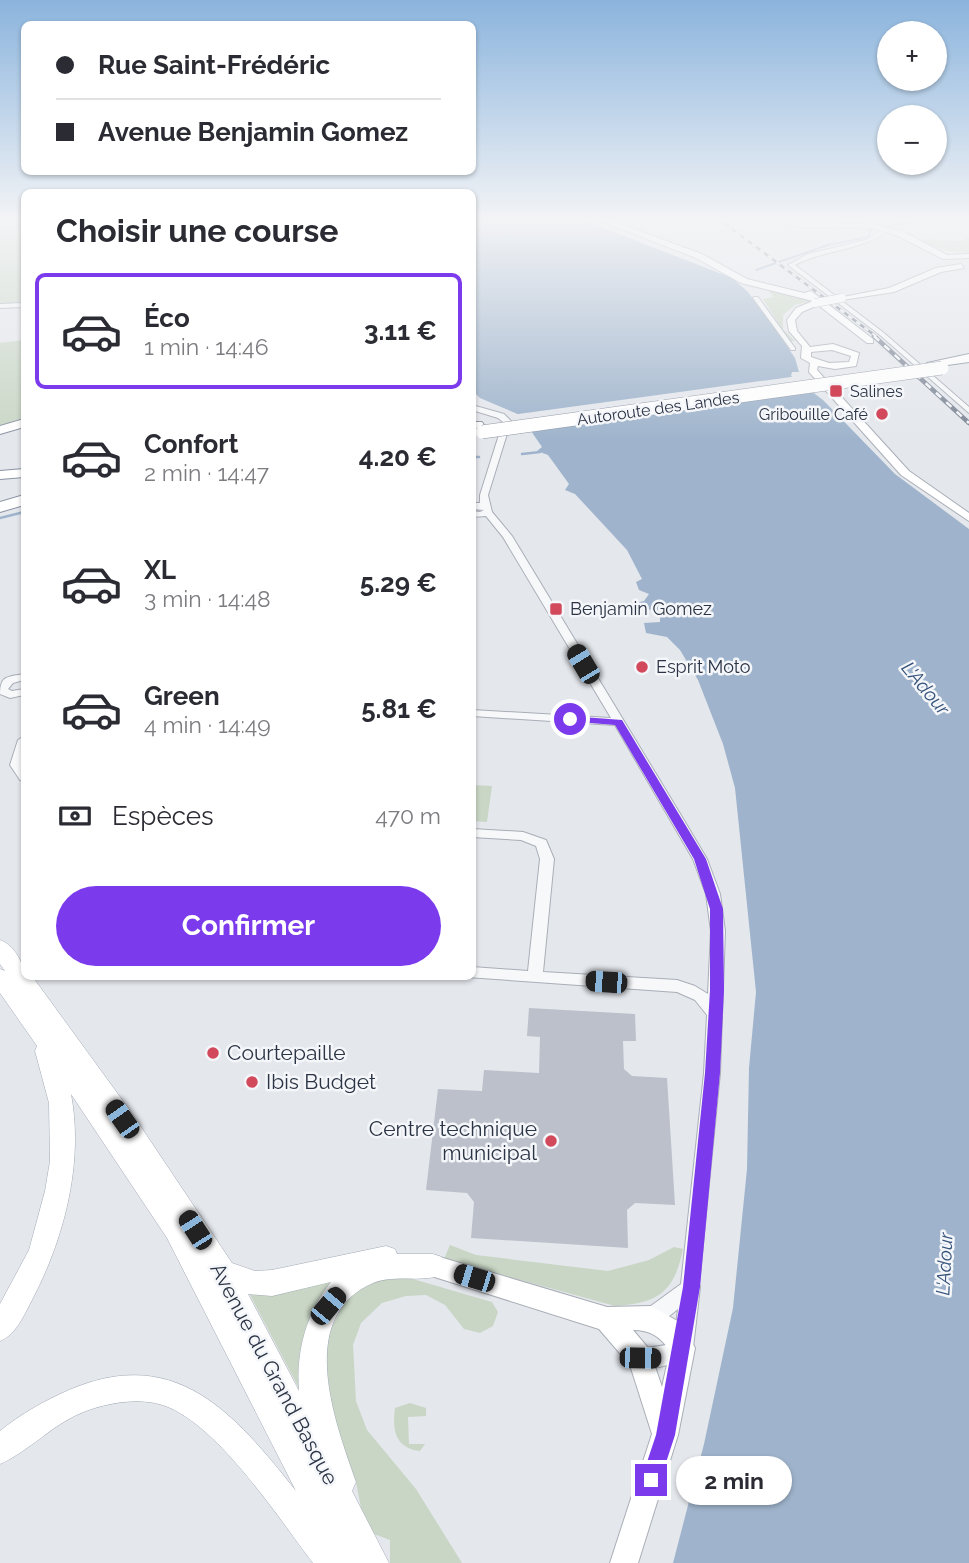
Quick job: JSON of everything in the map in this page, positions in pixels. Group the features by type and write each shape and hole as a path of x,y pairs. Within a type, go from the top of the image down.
{"highway":[{"name":"Autoroute des Landes","path":"476,429 937,365 969,358"},
{"name":"Autoroute des Landes","path":"937,365 969,364"},
{"path":"0,430 21,424"},
{"path":"0,477 21,474"},
{"path":"0,477 21,478"},
{"path":"0,487 21,486"},
{"path":"0,507 21,501"}],"main road":[{"path":"786,293 815,301 873,344 856,355"},
{"path":"873,293 815,301 799,310 791,320 793,331 808,350 806,358 905,472 969,518"},
{"path":"801,338 856,355"},
{"path":"846,350 862,347 870,341"},
{"path":"808,350 826,347"},
{"path":"816,368 853,363 858,358 856,355"},
{"name":"Avenue du Grand Basque","path":"0,948 21,977"},
{"name":"Avenue du Grand Basque","path":"0,977 43,1041 123,1149 176,1230 349,1563"},
{"name":"Avenue du Grand Basque","path":"23,980 122,1119 223,1272 373,1563"},
{"path":"0,1328 24,1287 44,1241 61,1168 61,1100 43,1041"},
{"path":"223,1272 255,1284 272,1283 385,1258 433,1266 607,1319 651,1318 672,1332 683,1348 665,1435 624,1563"},
{"path":"358,1535 318,1413 313,1388 317,1336 328,1306 345,1286 360,1276 375,1269 433,1266"},
{"path":"607,1319 640,1358 665,1435"},
{"path":"0,1449 45,1418 110,1390 133,1387 181,1398 236,1445 333,1563"}],"street":[{"path":"828,293 900,349 969,411"},
{"path":"756,298 793,349"},
{"path":"0,306 21,305"},
{"path":"476,408 501,416 507,421 505,435 495,455 479,510 498,523 700,859 713,894 718,931 715,1016 691,1287 683,1348 666,1357 640,1358"},
{"path":"21,678 9,680 0,687 2,693 21,696"},
{"path":"476,713 618,722"},
{"path":"21,749 16,765 21,774"},
{"path":"476,833 523,836 541,843 547,859 535,977"},
{"path":"476,973 677,986 695,991 705,998 715,1016"},
{"path":"651,1318 691,1287"}],"green space":[{"path":"0,293 21,293 20,304 0,304"},
{"path":"770,293 787,293 814,300 795,305 783,315 783,329 795,341 790,341 763,299 774,297"},
{"path":"21,340 21,420 0,427 0,343"},
{"path":"476,785 492,786 487,822 476,821"},
{"path":"450,1245 476,1255 608,1271 649,1260 674,1247 683,1249 675,1276 662,1293 643,1302 615,1306 444,1259"},
{"path":"340,1274 303,1396 248,1291"},
{"path":"376,1277 406,1277 492,1302 498,1312 493,1326 480,1333 464,1329 445,1305 426,1295 406,1296 382,1303 361,1323 353,1345 356,1401 367,1430 416,1489 462,1563 390,1563 390,1540 374,1534 361,1508 356,1482 341,1462 324,1376 330,1331 349,1293"},
{"path":"410,1403 426,1408 426,1416 408,1417 409,1444 425,1444 420,1451 400,1442 395,1430 395,1408"}],"water":[{"name":"L'Adour","path":"476,293 749,293 795,358 799,372 792,372 791,376 823,400 895,474 969,529 969,1563 673,1563 704,1444 733,1308 747,1169 749,1068 756,992 735,788 723,744 698,680 680,650 667,637 646,633 644,623 660,622 660,616 652,610 630,607 630,604 644,601 649,594 639,590 636,582 642,579 627,550 575,494 565,490 569,484 548,455 537,451 542,447 520,415 476,394"}],"pier":[{"path":"798,376 817,390 526,431 518,418 511,415"}],"building":[{"name":"Centre technique municipal","path":"529,1008 635,1014 636,1041 623,1041 624,1069 632,1076 667,1078 675,1205 635,1203 627,1210 628,1248 471,1238 474,1202 467,1193 426,1190 438,1089 482,1091 484,1070 539,1073 540,1037 527,1036"}],"waterway":[{"path":"522,454 540,452"},
{"path":"0,518 21,513"}],"railway":[{"path":"818,293 877,337"},
{"path":"874,336 969,423"}],"place":[{"name":"Salines","path":"836,391"},
{"name":"Gribouille Café","path":"882,414"},
{"name":"Benjamin Gomez","path":"556,609"},
{"name":"Esprit Moto","path":"642,667"},
{"name":"Courtepaille","path":"213,1053"},
{"name":"Ibis Budget","path":"252,1082"},
{"name":"Centre technique municipal","path":"551,1141"}],"route":[{"path":"570,719 618,722 700,859 717,909 717,990 712,1073 691,1287 683,1348 665,1435 651,1480"}]}
